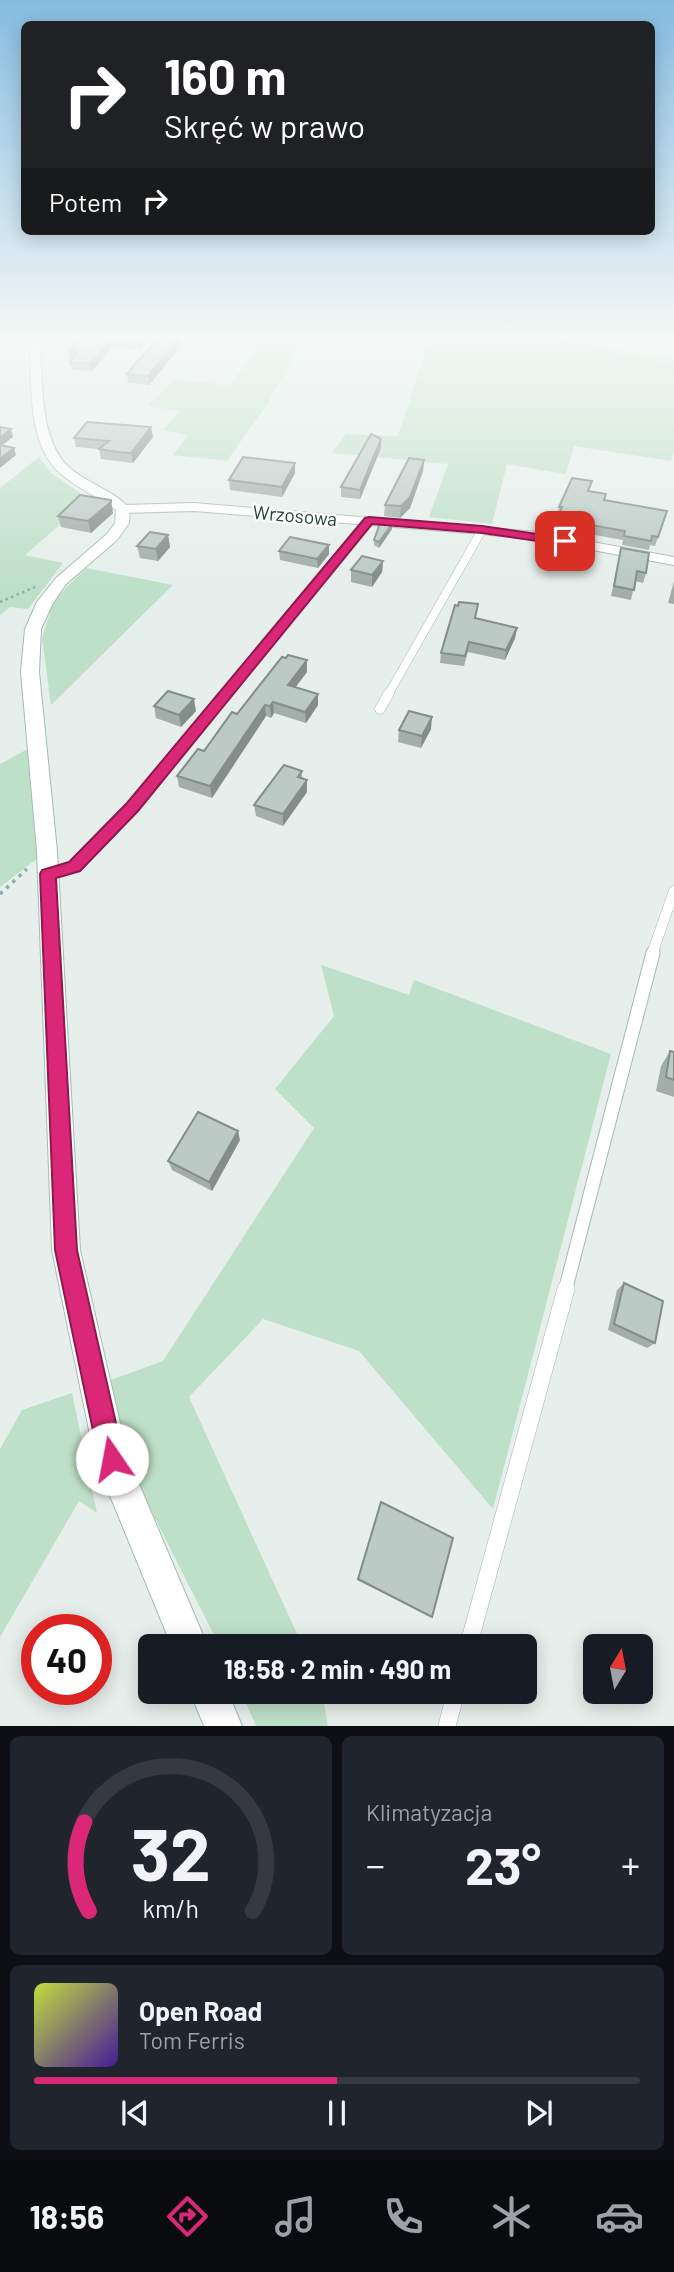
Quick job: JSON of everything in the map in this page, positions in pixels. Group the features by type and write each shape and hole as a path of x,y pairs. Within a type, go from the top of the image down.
{"street":[{"path":"43,421 52,455 60,467 123,509 122,523 112,537 61,581 45,602 33,629 30,673 47,863 66,1250 112,1459 185,1634"},
{"name":"Wrzosowa","path":"123,509 194,507 482,530 538,536 674,561"},
{"path":"214,1704 223,1726"}],"lane":[{"path":"47,863 74,867 132,807 369,521"},
{"path":"380,709 482,530"},
{"path":"472,1634 591,1196 653,952 674,891"},
{"path":"447,1726 453,1704"}],"path":[{"path":"0,602 25,590 61,581"},
{"path":"0,894 47,863"}],"green space":[{"path":"171,421 255,421 227,461 173,455 188,435 163,430"},
{"path":"403,421 674,421 674,451 671,461 574,446 566,474 507,464 492,524 429,517 448,464 332,453 346,434 398,436"},
{"path":"39,457 51,473 89,499 25,555 63,563 28,609 10,607 0,615 0,488"},
{"path":"86,568 173,585 51,705 42,638 54,600"},
{"path":"37,744 47,851 0,887 0,764"},
{"path":"321,965 409,995 414,980 611,1054 493,1509 359,1351 263,1319 189,1397 297,1634 213,1634 131,1471 108,1381 163,1361 314,1128 275,1089 334,1016"},
{"path":"72,1393 97,1513 79,1501 0,1637 0,1449 22,1410"},
{"path":"246,1704 324,1704 328,1726 256,1726"}],"building":[{"path":"87,422 151,427 131,453 117,452 99,449 109,441 74,438"},
{"path":"0,427 11,429 0,438"},
{"path":"371,434 381,439 360,490 341,487"},
{"path":"0,445 14,448 0,459"},
{"path":"243,457 295,463 282,487 229,480"},
{"path":"409,458 424,460 410,497 401,506 385,505"},
{"path":"572,478 592,481 588,491 606,494 604,500 667,511 658,537 652,536 651,541 624,536 625,531 591,525 591,530 570,526 571,522 558,520 562,507 559,507"},
{"path":"80,495 111,502 88,521 58,516"},
{"path":"380,523 392,524 379,542 374,540"},
{"path":"150,532 168,535 156,549 137,546"},
{"path":"567,536 588,540 584,558 563,554"},
{"path":"290,537 329,545 317,559 279,551"},
{"path":"621,548 649,553 646,573 637,571 634,590 614,586"},
{"path":"362,556 383,561 372,575 351,570"},
{"path":"459,602 478,604 475,618 517,628 506,650 469,642 465,656 441,653 455,605 458,606"},
{"path":"288,655 307,660 288,685 318,694 305,712 273,702 270,706 265,705 210,786 177,776 198,749 204,751 232,712 237,714 282,657 286,658"},
{"path":"168,691 194,699 179,715 154,706"},
{"path":"409,711 432,717 422,736 399,730"},
{"path":"284,765 302,771 298,777 307,780 283,814 254,805"},
{"path":"670,1051 674,1052 674,1080 666,1077"},
{"path":"198,1112 238,1131 209,1182 168,1161"},
{"path":"624,1283 663,1301 655,1343 614,1324"},
{"path":"381,1502 453,1538 432,1617 358,1579"}],"route":[{"path":"112,1459 66,1250 48,874 74,867 93,850 280,631 369,521 482,530 565,541"}]}
